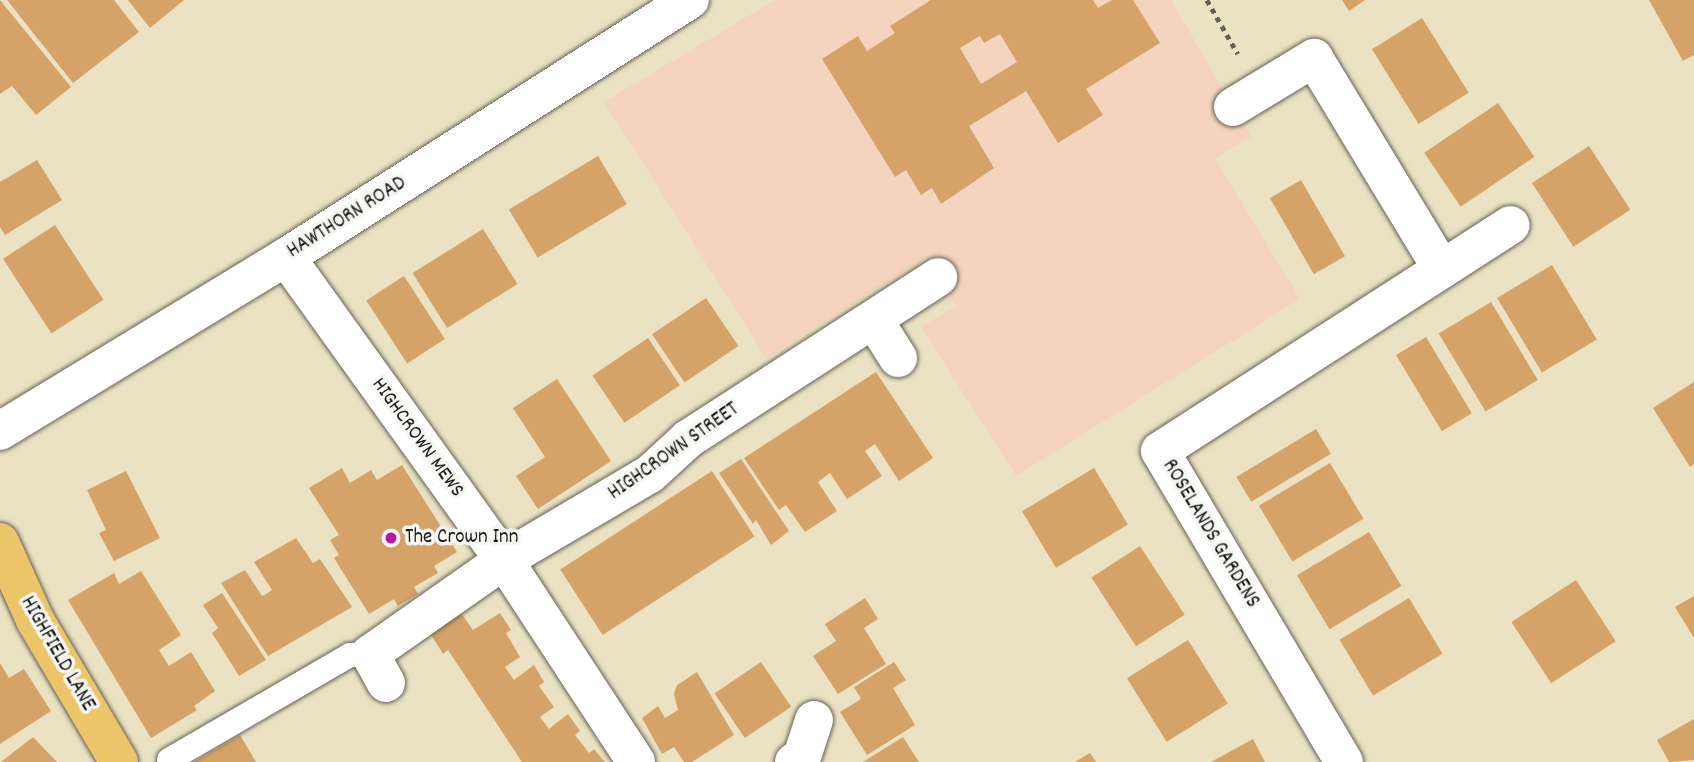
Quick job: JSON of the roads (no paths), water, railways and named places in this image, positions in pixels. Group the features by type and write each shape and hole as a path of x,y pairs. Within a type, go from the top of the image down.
{"main road":[{"name":"HIGHFIELD LANE","path":"0,542 35,620 119,762"}],"street":[{"name":"HAWTHORN ROAD","path":"0,431 286,257 690,0"},
{"path":"1246,99 1314,58 1442,269"},
{"name":"ROSELANDS GARDENS","path":"1344,762 1160,451 1511,225"},
{"name":"HIGHCROWN MEWS","path":"286,257 504,560 636,762"},
{"name":"HIGHCROWN STREET","path":"378,668 504,560 650,474 688,439 938,277"},
{"path":"874,320 898,358"},
{"path":"799,761 814,720"}],"lane":[{"name":"HIGHCROWN STREET","path":"169,760 350,655 378,668"}],"place":[{"name":"The Crown Inn","path":"391,538"}]}
